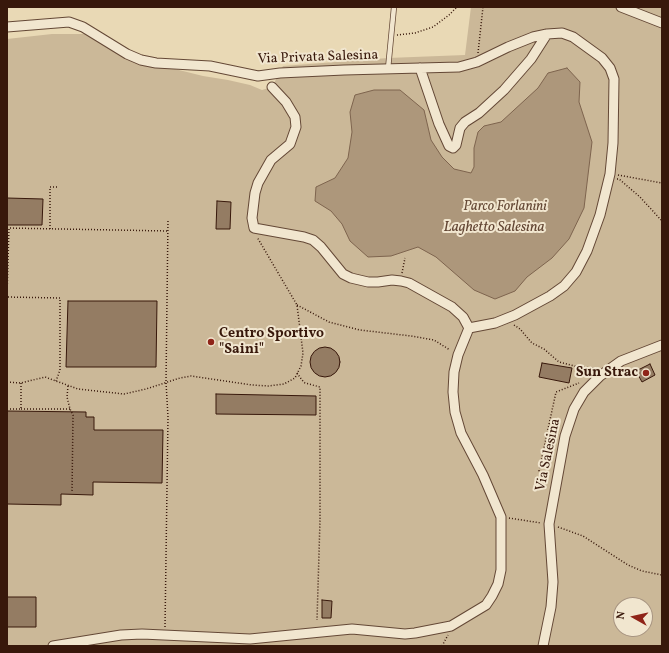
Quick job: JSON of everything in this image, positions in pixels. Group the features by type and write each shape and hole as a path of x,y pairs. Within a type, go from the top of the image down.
{"street":[{"path":"621,7 662,23"},
{"name":"Via Privata Salesina","path":"7,27 68,22 83,27 127,54 142,60 156,63 210,66 258,76 270,82 287,73 420,68"},
{"path":"469,328 495,323 515,315 550,296 564,286 576,272 587,251 600,215 610,176 613,143 614,79 610,68 602,58 573,37 562,33 547,34 520,41 477,62 459,67 420,68 439,124 449,146 453,148 456,145 460,128 504,90 531,59 547,34"},
{"path":"270,82 286,102 295,117 296,127 290,144 271,160 258,183 252,218 254,228 314,240 343,274 351,278 378,282 401,280 409,283 452,307 463,317 469,328"},
{"path":"52,646 121,635 142,634 250,639 352,628 405,634 451,626 486,605 498,584 501,570 502,517 483,475 461,433 455,412 453,392 454,372 458,355 469,328"},
{"name":"Via Salesina","path":"542,646 550,607 553,582 549,524 565,436 574,409 584,392 600,376 622,361 662,344"}],"lane":[{"path":"388,69 394,7"}],"path":[{"path":"391,35 415,34 433,27 457,7"},
{"path":"477,62 483,7"},
{"path":"610,176 662,183"},
{"path":"610,176 620,179 649,206 662,221"},
{"path":"50,229 50,187 57,187"},
{"path":"166,617 168,219"},
{"path":"7,308 8,228 168,231"},
{"path":"7,382 21,383 45,377 78,389 124,394 191,376 268,386 284,384 295,378 301,366 303,353 297,305 258,238 254,228"},
{"path":"401,280 405,258"},
{"path":"7,297 60,298 60,370 56,381"},
{"path":"297,305 329,322 360,330 434,340 458,355"},
{"path":"504,320 517,327 534,344 544,349 559,362 578,367 610,369"},
{"path":"297,373 305,383 320,387 320,520 317,620"},
{"path":"555,489 539,471 556,392 585,381"},
{"path":"21,383 21,408"},
{"path":"68,386 70,409 73,415 72,492"},
{"path":"7,409 70,409"},
{"path":"513,519 549,524 583,536 628,565 642,571 662,575"}],"green space":[{"name":"Parco Forlanini","path":"471,7 662,7 662,646 7,646 7,39 52,34 94,34 159,65 203,76 250,85 262,90 272,87 283,66 388,58 465,55"}],"water":[{"name":"Laghetto Salesina","path":"567,68 580,82 579,102 592,142 584,208 569,239 552,258 527,277 515,291 495,299 474,290 436,257 418,247 391,256 368,257 350,241 342,224 331,211 315,201 316,187 335,178 348,158 352,132 350,112 355,95 374,90 400,90 424,110 431,140 442,157 454,169 471,173 474,167 474,148 478,132 484,126 501,122 538,88 548,73"}],"building":[{"path":"7,198 43,199 42,225 7,225"},
{"path":"217,201 231,202 230,229 216,229"},
{"path":"68,301 157,301 156,367 66,367"},
{"path":"325,347 331,348 339,356 339,368 331,376 325,377 319,376 311,368 310,362 311,356 319,348"},
{"path":"542,363 572,368 569,383 539,377"},
{"name":"Sun Strac","path":"650,364 655,375 642,382 636,371"},
{"path":"216,394 316,396 316,415 216,414"},
{"path":"7,411 86,412 86,417 94,417 94,430 163,430 162,483 93,482 93,495 61,494 61,505 7,504"},
{"path":"7,597 36,597 36,627 7,627"},
{"path":"322,600 332,601 331,618 322,618"}],"place":[{"name":"Centro Sportivo \"Saini\"","path":"211,342"},
{"name":"Sun Strac","path":"646,373"}]}
